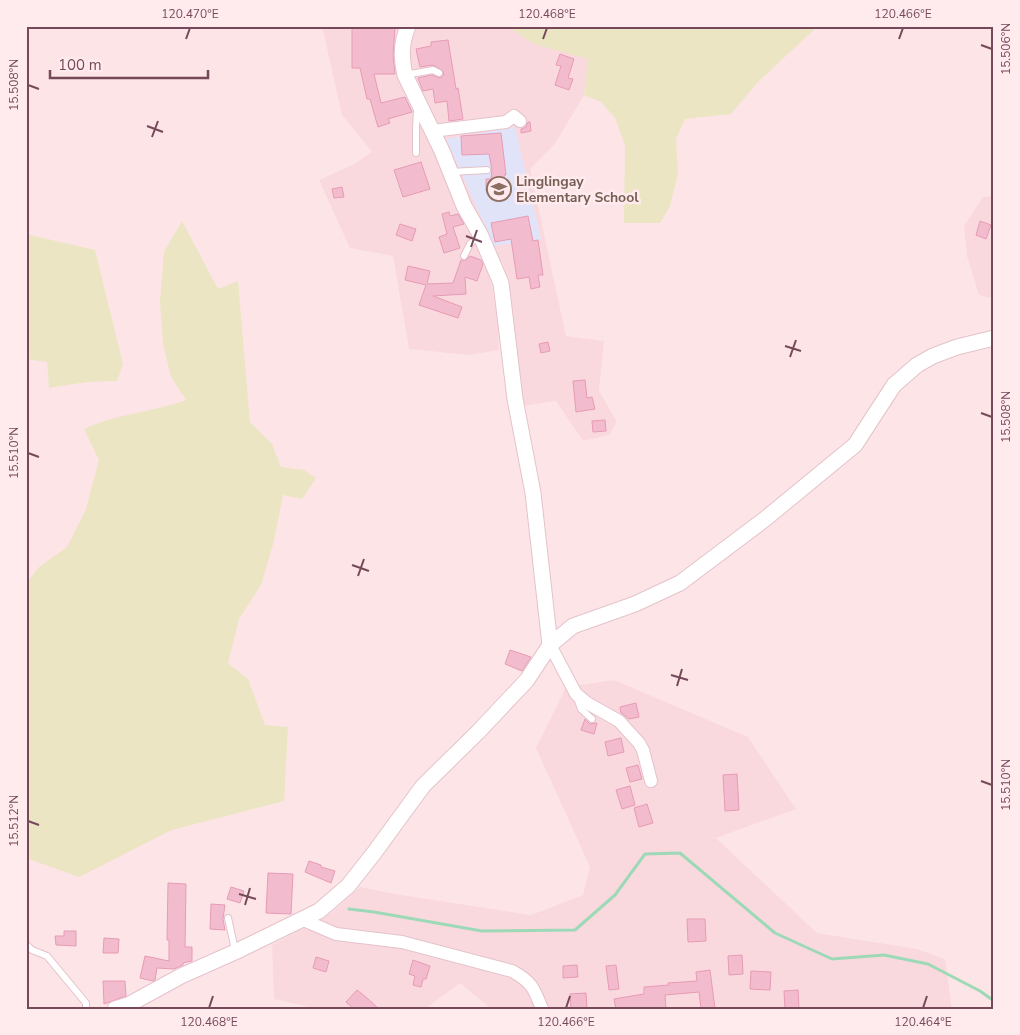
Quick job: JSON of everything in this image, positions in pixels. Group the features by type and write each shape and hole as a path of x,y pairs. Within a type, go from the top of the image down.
{"street":[{"path":"408,26 402,42 402,61 405,75 442,151 464,206 480,234 501,283 514,399 533,493 550,645 576,694 587,703 620,721 639,743 643,750 651,782"},
{"path":"432,131 506,122 514,116 520,121"},
{"path":"115,1009 128,1005 180,976 236,952 319,911 348,886 422,786 478,732 527,680 550,645 573,626 635,604 680,584 765,519 855,445 894,385 917,365 956,347 994,338"},
{"path":"301,919 336,934 402,942 512,971 526,979 535,991 542,1009"}],"lane":[{"path":"405,75 433,70 439,73"},
{"path":"416,154 418,104"},
{"path":"449,172 487,170"},
{"path":"464,256 470,244 480,234"},
{"path":"576,694 582,709 592,719"},
{"path":"228,918 236,952"},
{"path":"26,944 32,950 47,956 86,1004 86,1009"}],"shaded area":[{"path":"322,26 404,26 399,42 489,266 498,326 499,350 469,355 409,349 393,256 350,248 319,180 354,164 372,152 342,115"},
{"path":"414,26 507,26 534,44 588,58 584,95 555,144 530,169 566,336 604,341 599,391 617,422 609,435 583,441 556,401 523,406 513,344 508,281 503,265 471,209 409,66 410,37"},
{"path":"507,26 818,26 757,83 731,114 685,119 676,139 678,174 670,206 660,223 624,223 625,145 615,118 601,102 584,95 588,59 534,44"},
{"name":"Linglingay Elementary School","path":"515,127 541,239 494,246 446,139"},
{"path":"994,196 994,299 979,295 967,256 964,226 983,197"},
{"path":"182,221 218,289 238,281 250,422 272,444 281,467 304,470 316,478 302,499 283,495 274,541 261,585 239,619 228,663 248,679 265,725 288,727 284,801 172,830 79,877 26,858 26,584 39,567 67,547 86,509 99,460 84,429 109,420 186,400 171,377 163,344 160,301 164,252"},
{"path":"26,234 95,250 123,364 117,381 87,382 49,388 47,362 26,359"},
{"path":"614,680 748,737 796,809 716,838 817,933 917,949 945,959 952,1009 491,1009 460,983 425,1009 317,1009 274,999 272,945 331,913 360,887 531,915 583,895 590,867 536,748 566,687"}],"building":[{"path":"352,26 395,26 393,56 395,74 374,74 381,103 405,97 412,112 388,119 390,123 378,127 370,99 367,99 360,68 352,68"},
{"path":"448,40 463,119 449,121 447,101 435,103 433,89 423,91 418,78 432,75 440,78 444,75 443,71 433,65 420,67 416,49 431,46 431,42"},
{"path":"560,54 574,59 568,78 573,79 569,90 555,85 561,66 556,65"},
{"path":"528,122 530,122 531,131 521,133 521,129 526,127"},
{"path":"501,133 506,175 504,175 505,190 486,191 486,179 491,179 492,170 489,154 462,155 461,136"},
{"path":"421,162 430,189 403,197 394,170"},
{"path":"342,187 344,197 334,198 332,189"},
{"path":"449,212 450,216 458,214 464,224 453,227 460,248 444,253 439,237 447,234 442,214"},
{"path":"528,216 533,241 538,240 543,275 538,275 540,287 531,289 529,277 517,279 511,239 495,242 491,223"},
{"path":"980,221 991,225 986,239 976,235"},
{"path":"400,224 416,229 412,241 396,235"},
{"path":"470,256 481,260 483,264 477,281 465,277 466,294 433,296 462,307 458,318 419,305 426,285 405,280 408,266 430,271 427,284 453,283 461,260 466,260"},
{"path":"548,342 550,351 541,353 539,344"},
{"path":"585,380 587,398 592,397 595,409 576,412 573,381"},
{"path":"605,420 606,431 593,432 592,421"},
{"path":"510,650 531,657 522,671 505,664"},
{"path":"636,703 639,717 629,719 621,713 620,707"},
{"path":"585,719 590,724 597,723 594,734 581,730"},
{"path":"621,738 624,752 608,756 605,742"},
{"path":"638,765 642,779 630,782 626,768"},
{"path":"737,774 739,810 725,811 723,775"},
{"path":"630,786 635,805 622,809 616,790"},
{"path":"647,804 653,823 639,827 634,808"},
{"path":"309,861 335,871 331,883 305,872"},
{"path":"268,873 293,874 291,914 266,913"},
{"path":"168,883 186,884 185,947 192,947 192,961 183,963 183,965 174,969 157,968 155,980 153,981 140,978 145,956 169,961 169,940 167,940"},
{"path":"231,887 244,891 240,903 227,899"},
{"path":"211,904 225,905 223,919 225,930 210,929"},
{"path":"687,919 705,919 706,941 688,942"},
{"path":"64,931 76,931 76,946 56,945 55,936 64,936"},
{"path":"104,938 119,939 118,953 103,953"},
{"path":"742,955 743,974 729,975 728,956"},
{"path":"316,957 329,961 326,972 313,968"},
{"path":"413,960 430,966 421,987 413,985 415,976 409,974"},
{"path":"577,965 578,977 563,978 563,966"},
{"path":"616,965 619,989 609,990 606,966"},
{"path":"710,970 715,1009 701,1009 699,992 665,995 666,1009 616,1009 614,999 644,994 644,987 697,981 696,972"},
{"path":"751,971 771,972 770,990 750,989"},
{"path":"103,981 125,981 126,996 104,1004"},
{"path":"357,990 379,1009 354,1009 346,1002"},
{"path":"798,990 799,1009 785,1009 784,991"},
{"path":"586,993 587,1008 571,1009 570,994"}],"waterway":[{"path":"349,909 482,931 575,930 615,895 645,854 680,853 775,933 832,959 884,955 928,964 980,991 994,1001"}],"place":[{"name":"Linglingay Elementary School","path":"499,189"}]}
